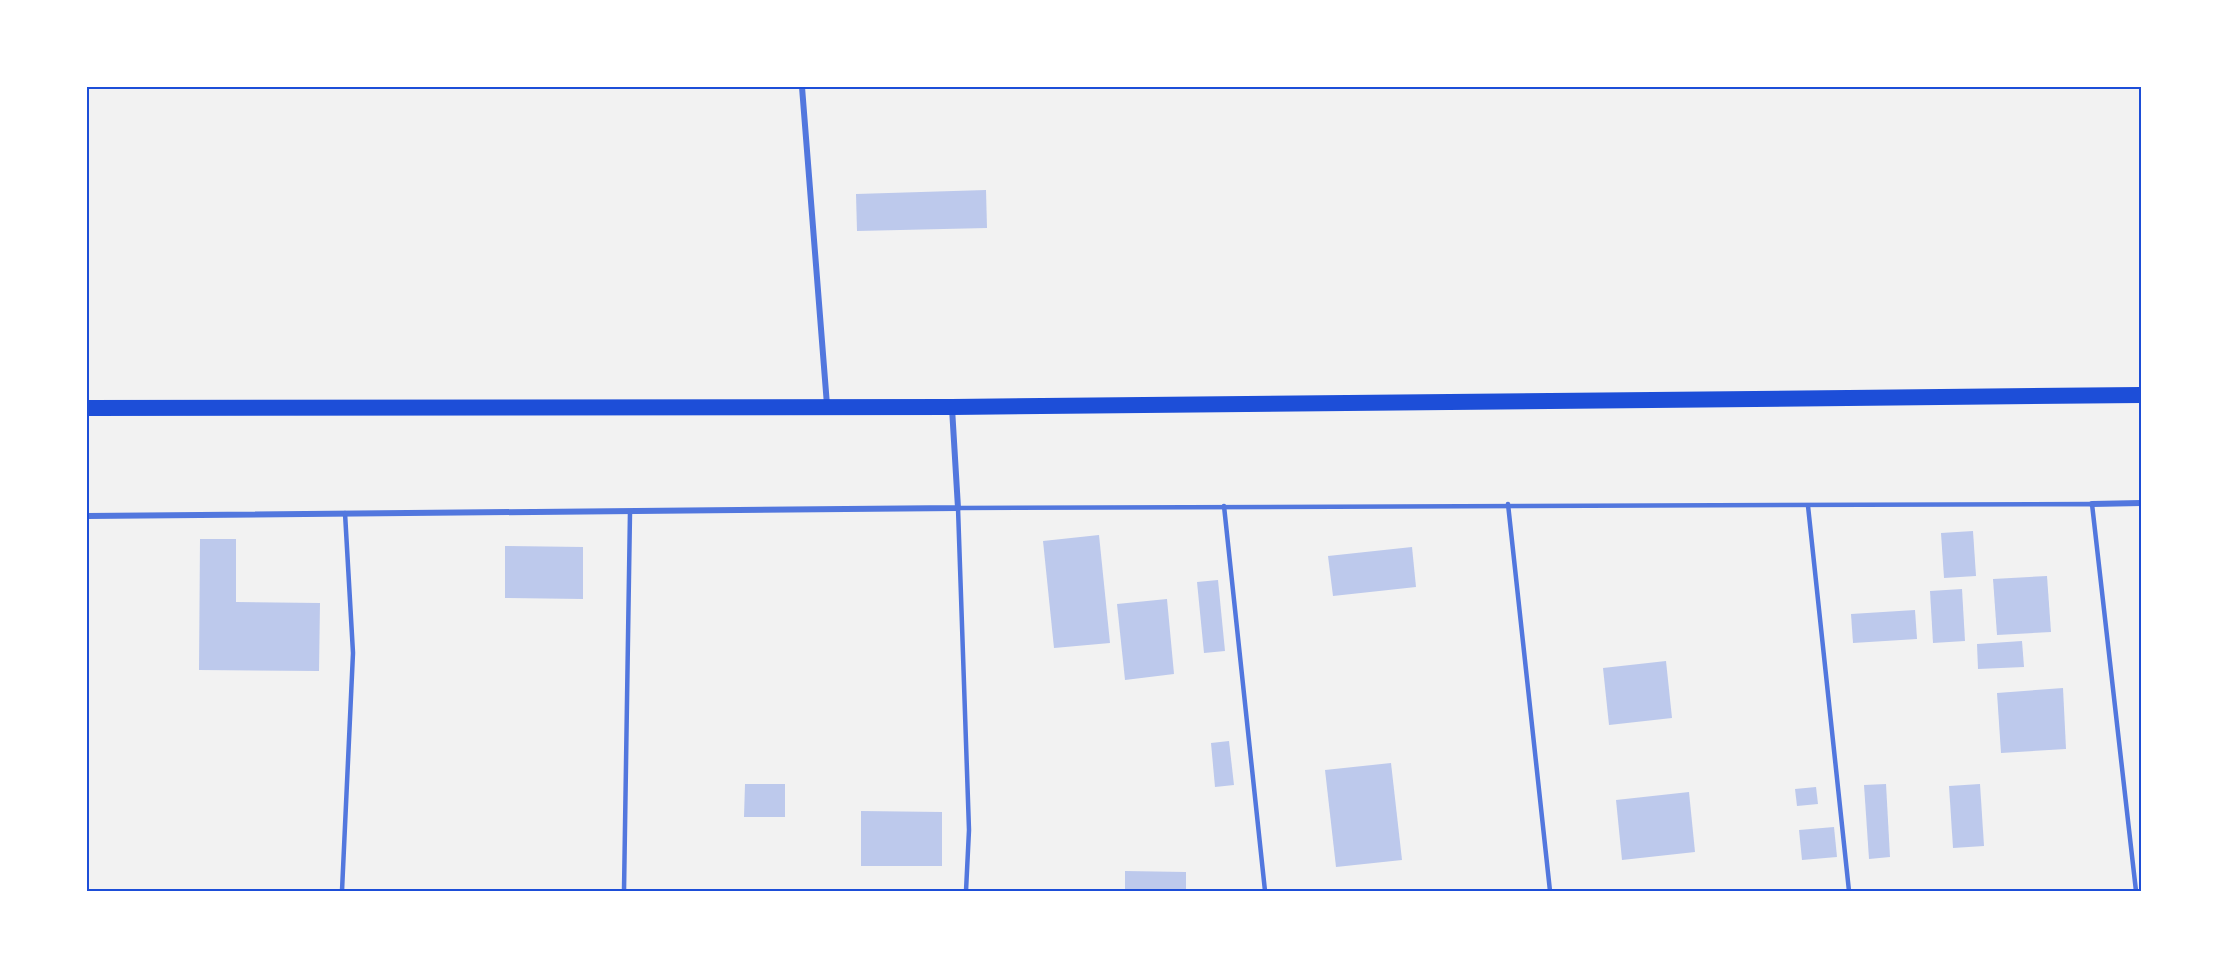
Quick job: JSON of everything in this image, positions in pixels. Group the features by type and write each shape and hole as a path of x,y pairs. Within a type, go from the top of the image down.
{"highway":[{"path":"87,408 952,407 2141,395"}],"street":[{"path":"802,87 827,406"},
{"path":"87,516 958,508 952,407"},
{"path":"2092,504 2141,502"}],"lane":[{"path":"966,891 969,830 958,508 1508,504 1808,506 2092,504 2136,891"},
{"path":"1508,504 1550,891"},
{"path":"1224,506 1264,891"},
{"path":"1808,506 1849,891"},
{"path":"624,891 630,512"},
{"path":"342,891 353,653 345,513"}],"building":[{"path":"986,190 987,228 857,231 856,194"},
{"path":"1973,531 1976,576 1944,578 1941,533"},
{"path":"1099,535 1110,643 1054,648 1043,541"},
{"path":"200,539 236,539 236,602 320,603 319,671 199,670"},
{"path":"505,546 583,547 583,599 505,598"},
{"path":"1412,547 1416,587 1333,596 1328,556"},
{"path":"2047,576 2051,632 1997,635 1993,579"},
{"path":"1218,580 1225,651 1204,653 1197,582"},
{"path":"1962,589 1965,641 1933,643 1930,591"},
{"path":"1167,599 1174,674 1125,680 1117,604"},
{"path":"1915,610 1917,639 1853,643 1851,614"},
{"path":"2022,641 2024,667 1978,669 1977,644"},
{"path":"1666,661 1672,718 1609,725 1603,668"},
{"path":"2063,688 2066,749 2001,753 1997,693"},
{"path":"1229,741 1234,785 1215,787 1211,743"},
{"path":"1391,763 1402,860 1336,867 1325,770"},
{"path":"745,784 785,784 785,817 744,817"},
{"path":"1886,784 1890,857 1869,859 1864,785"},
{"path":"1980,784 1984,846 1953,848 1949,786"},
{"path":"1816,787 1818,804 1797,806 1795,789"},
{"path":"1689,792 1695,852 1622,860 1616,800"},
{"path":"861,811 942,812 942,866 861,866"},
{"path":"1834,827 1837,857 1802,860 1799,830"},
{"path":"1125,871 1186,872 1186,891 1125,891"}]}
